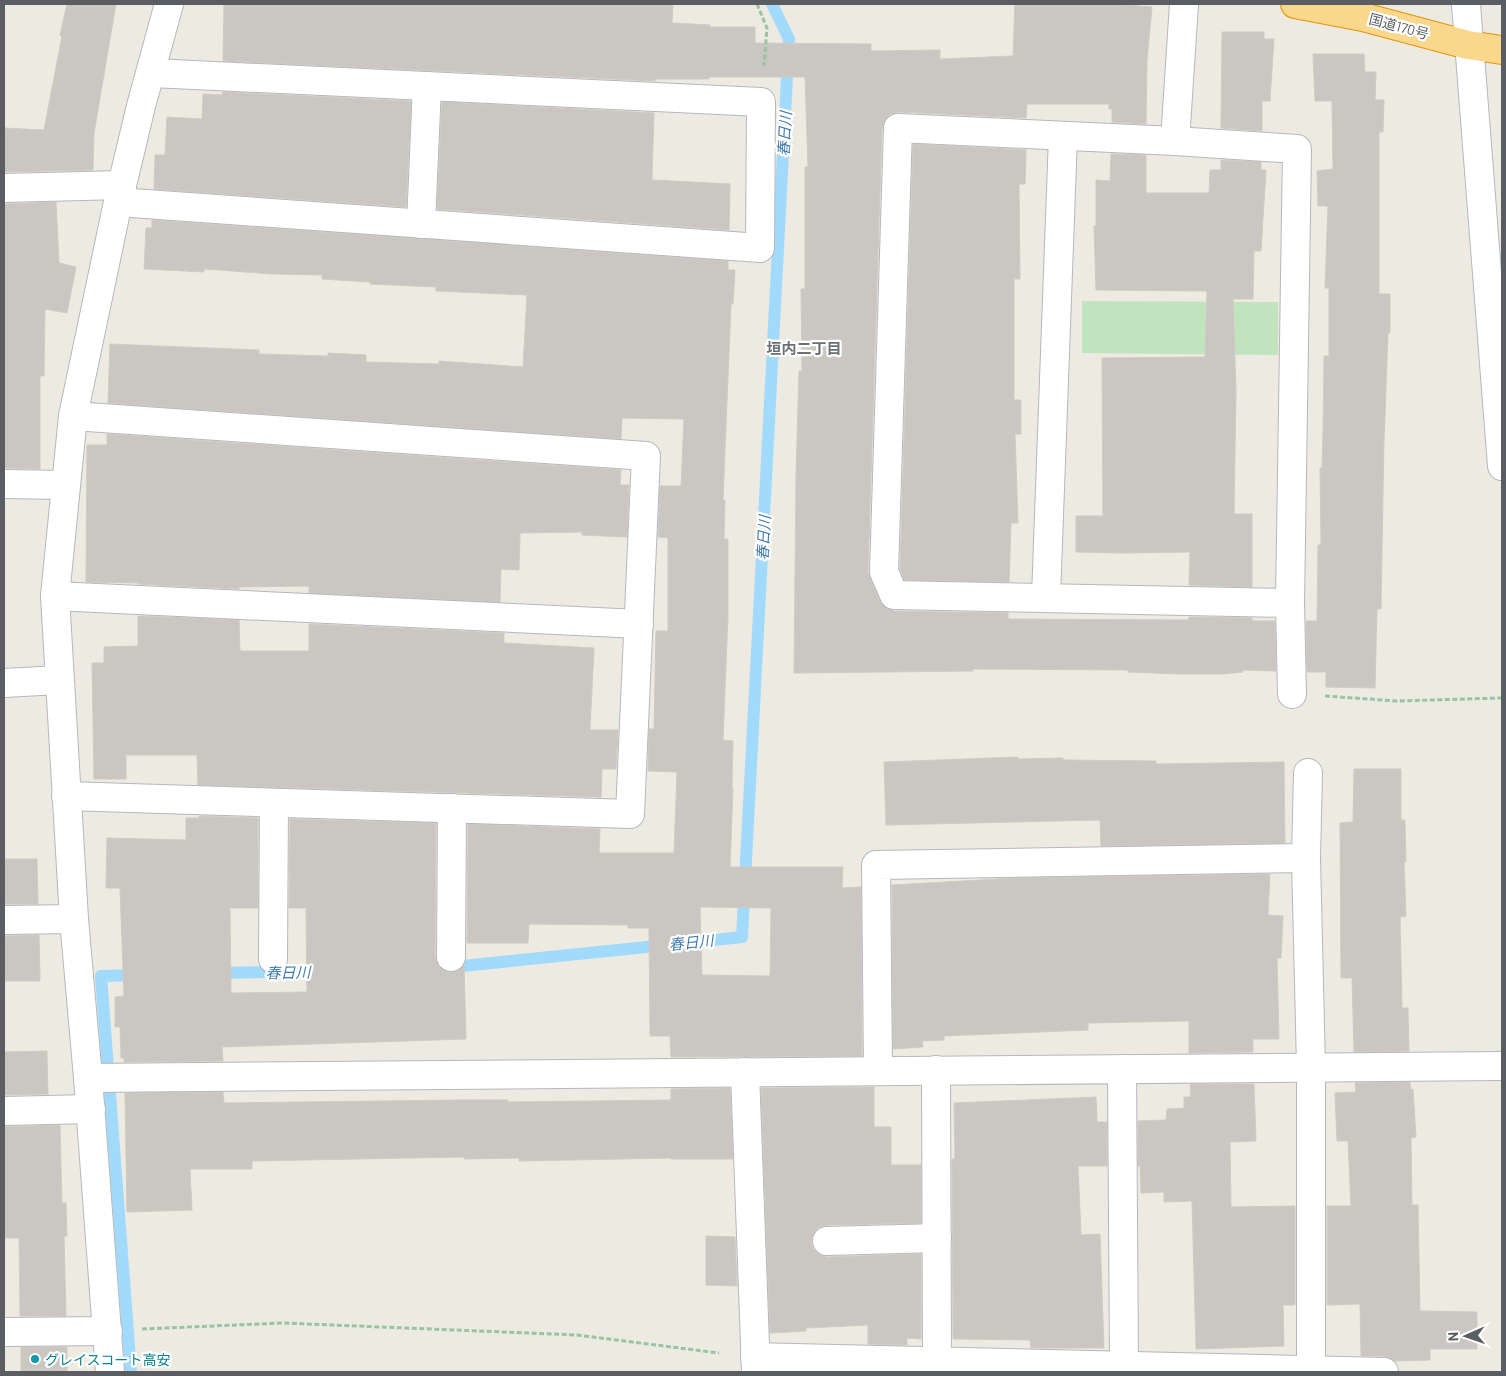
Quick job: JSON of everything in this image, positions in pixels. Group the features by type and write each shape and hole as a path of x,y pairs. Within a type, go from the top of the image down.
{"highway":[{"name":"国道170号","path":"1295,4 1363,17 1468,45 1502,50"}],"street":[{"path":"110,1372 91,1109 103,1078 74,919 55,596 73,416 120,193 141,106 152,73 169,4"},
{"path":"1175,141 1184,4"},
{"path":"1466,4 1502,466"},
{"path":"4,188 120,193 421,224 760,248 761,102 152,73"},
{"path":"421,224 427,86"},
{"path":"1290,603 894,595 884,572 898,128 1175,141 1297,149 1290,603 1292,694"},
{"path":"1046,597 1062,136"},
{"path":"66,796 630,814 646,456 73,416"},
{"path":"4,484 66,485"},
{"path":"55,596 639,624"},
{"path":"4,683 60,680"},
{"path":"1308,773 1306,858 1311,1067 1311,1370"},
{"path":"274,802 274,959"},
{"path":"451,957 452,808"},
{"path":"878,1071 876,865 1306,858"},
{"path":"4,920 74,919"},
{"path":"103,1078 1502,1066"},
{"path":"1122,1069 1124,1365"},
{"path":"936,1070 937,1361"},
{"path":"745,1072 755,1365 937,1361 1384,1372"},
{"path":"4,1111 91,1109"},
{"path":"827,1242 936,1238"},
{"path":"4,1332 108,1331"}],"path":[{"path":"757,4 767,28 761,102"},
{"path":"1292,694 1397,701 1501,698"},
{"path":"108,1331 283,1323 576,1335 755,1365"}],"green space":[{"path":"1082,301 1278,302 1278,355 1082,353"}],"building":[{"path":"67,4 116,4 94,133 93,170 4,172 4,128 44,130"},
{"path":"224,4 673,4 672,23 710,25 710,27 755,27 755,43 871,44 871,51 940,50 940,59 1013,56 1015,4 1112,4 1152,7 1147,61 1146,124 1112,122 1112,109 1109,109 1109,104 1027,104 1026,118 899,112 890,114 885,120 882,128 868,572 880,602 886,608 894,611 1008,613 1008,619 1188,620 1189,617 1252,618 1252,621 1275,621 1276,671 1243,670 1243,672 1223,674 1178,674 1128,672 1128,670 973,669 973,671 794,673 796,475 799,371 802,371 801,289 805,289 805,167 808,167 805,77 709,77 709,79 656,79 655,81 223,61"},
{"path":"1222,32 1264,32 1264,39 1274,39 1270,101 1262,101 1262,131 1221,128"},
{"path":"1313,54 1364,54 1365,72 1376,72 1375,100 1384,100 1383,132 1379,132 1379,294 1390,294 1390,333 1388,333 1384,440 1381,609 1377,609 1375,688 1326,687 1326,672 1307,672 1306,621 1317,621 1318,545 1321,545 1320,468 1322,468 1324,356 1329,356 1329,288 1325,288 1328,206 1318,206 1317,171 1333,169 1332,101 1315,101"},
{"path":"223,92 411,101 406,207 154,189 155,155 165,155 167,117 202,119 203,94 222,95"},
{"path":"442,102 654,113 652,180 730,184 729,230 437,209"},
{"path":"913,144 1026,150 1025,184 1019,184 1020,279 1014,279 1014,400 1021,400 1021,434 1015,434 1018,523 1011,523 1009,582 904,580 900,569"},
{"path":"1111,154 1146,155 1146,193 1209,193 1210,170 1221,170 1221,160 1261,162 1261,170 1266,170 1261,251 1254,251 1253,299 1233,299 1236,391 1234,514 1252,514 1252,587 1189,585 1190,552 1076,552 1076,516 1103,516 1102,358 1205,357 1207,291 1096,290 1094,226 1096,226 1096,180 1110,181"},
{"path":"56,202 59,263 76,267 67,313 45,309 44,376 40,376 40,469 4,468 4,204"},
{"path":"152,220 728,261 728,270 735,270 733,304 731,304 723,500 725,500 724,539 728,539 728,616 723,740 733,741 730,867 843,867 842,888 861,887 862,1056 671,1057 670,1036 650,1036 649,928 628,928 628,925 529,924 528,943 467,943 468,824 600,829 599,853 674,853 677,772 648,771 649,729 654,729 656,631 668,631 668,538 658,537 660,486 681,486 684,419 622,418 621,439 108,403 110,344 259,350 259,354 328,356 328,353 366,355 366,362 439,364 439,361 523,367 527,295 436,291 436,287 370,284 370,282 322,279 322,275 204,269 204,272 144,269 146,228 152,228","holes":["700,907 771,908 770,976 702,975"]},
{"path":"107,434 621,470 620,485 629,485 627,537 582,535 582,532 520,533 519,570 501,569 500,602 309,593 309,586 239,587 239,589 86,582 87,445 107,445"},
{"path":"138,616 239,620 240,651 309,651 309,624 504,633 504,643 594,648 590,730 618,730 616,769 602,769 601,797 198,785 197,755 126,755 126,779 94,779 92,663 104,663 104,647 138,646"},
{"path":"1018,757 1018,759 1063,758 1063,760 1156,761 1156,764 1284,762 1285,843 1101,846 1100,820 886,825 884,762"},
{"path":"1354,769 1401,769 1401,820 1405,820 1406,862 1404,862 1406,916 1400,917 1402,1008 1408,1008 1409,1051 1354,1052 1352,978 1341,978 1340,823 1353,822"},
{"path":"199,816 258,818 258,908 230,908 231,993 307,992 306,908 289,908 290,819 436,823 435,957 438,965 444,971 450,973 458,971 464,965 466,1039 222,1047 223,1061 124,1062 124,1058 121,1058 120,1027 115,1027 115,997 124,996 120,888 106,888 107,838 186,840 186,818 199,818"},
{"path":"4,859 37,859 38,904 4,904"},
{"path":"1270,874 1268,915 1283,916 1281,958 1277,958 1279,1039 1253,1039 1253,1052 1189,1053 1189,1021 1088,1023 1088,1030 944,1036 944,1040 922,1041 923,1047 893,1049 892,885 1016,878"},
{"path":"39,935 40,981 4,981 4,936"},
{"path":"47,1051 48,1094 4,1095 4,1052"},
{"path":"1410,1082 1411,1090 1413,1089 1416,1137 1411,1138 1412,1205 1418,1205 1420,1311 1477,1312 1477,1349 1430,1349 1430,1360 1394,1361 1384,1356 1361,1356 1360,1304 1327,1305 1327,1206 1351,1206 1348,1141 1337,1141 1335,1093 1356,1092 1355,1083"},
{"path":"1190,1084 1254,1084 1256,1141 1230,1142 1231,1207 1295,1206 1295,1305 1283,1305 1284,1346 1196,1349 1192,1201 1164,1202 1164,1192 1141,1193 1140,1166 1138,1166 1138,1121 1166,1120 1167,1109 1184,1108 1184,1097 1191,1097"},
{"path":"874,1087 874,1127 891,1127 891,1165 921,1165 921,1223 827,1225 819,1227 814,1233 811,1242 813,1249 827,1257 921,1254 921,1339 907,1338 907,1345 868,1344 868,1325 806,1328 806,1331 770,1333 761,1088"},
{"path":"730,1088 733,1159 671,1158 519,1161 519,1158 464,1159 464,1157 252,1161 252,1169 190,1169 192,1210 127,1212 125,1093 223,1092 224,1103 458,1100 508,1100 508,1102 671,1100 671,1089"},
{"path":"1096,1097 1097,1122 1107,1122 1107,1166 1078,1166 1081,1235 1100,1234 1104,1348 1031,1348 1030,1340 953,1339 952,1159 955,1159 954,1103"},
{"path":"60,1125 62,1203 66,1203 67,1236 64,1236 66,1316 20,1316 19,1238 4,1238 4,1127"},
{"path":"706,1236 735,1237 737,1286 706,1285"},
{"name":"グレイスコート高安","path":"21,1347 67,1347 67,1372 21,1372"}],"waterway":[{"name":"春日川","path":"686,943 742,937 789,39 772,4"},
{"name":"春日川","path":"424,968 453,967 666,945"},
{"name":"春日川","path":"214,973 322,971"},
{"name":"春日川","path":"131,1372 101,976 140,975"}],"place":[{"name":"グレイスコート高安","path":"35,1359"}],"district":[{"name":"垣内二丁目","path":"804,348"}]}
